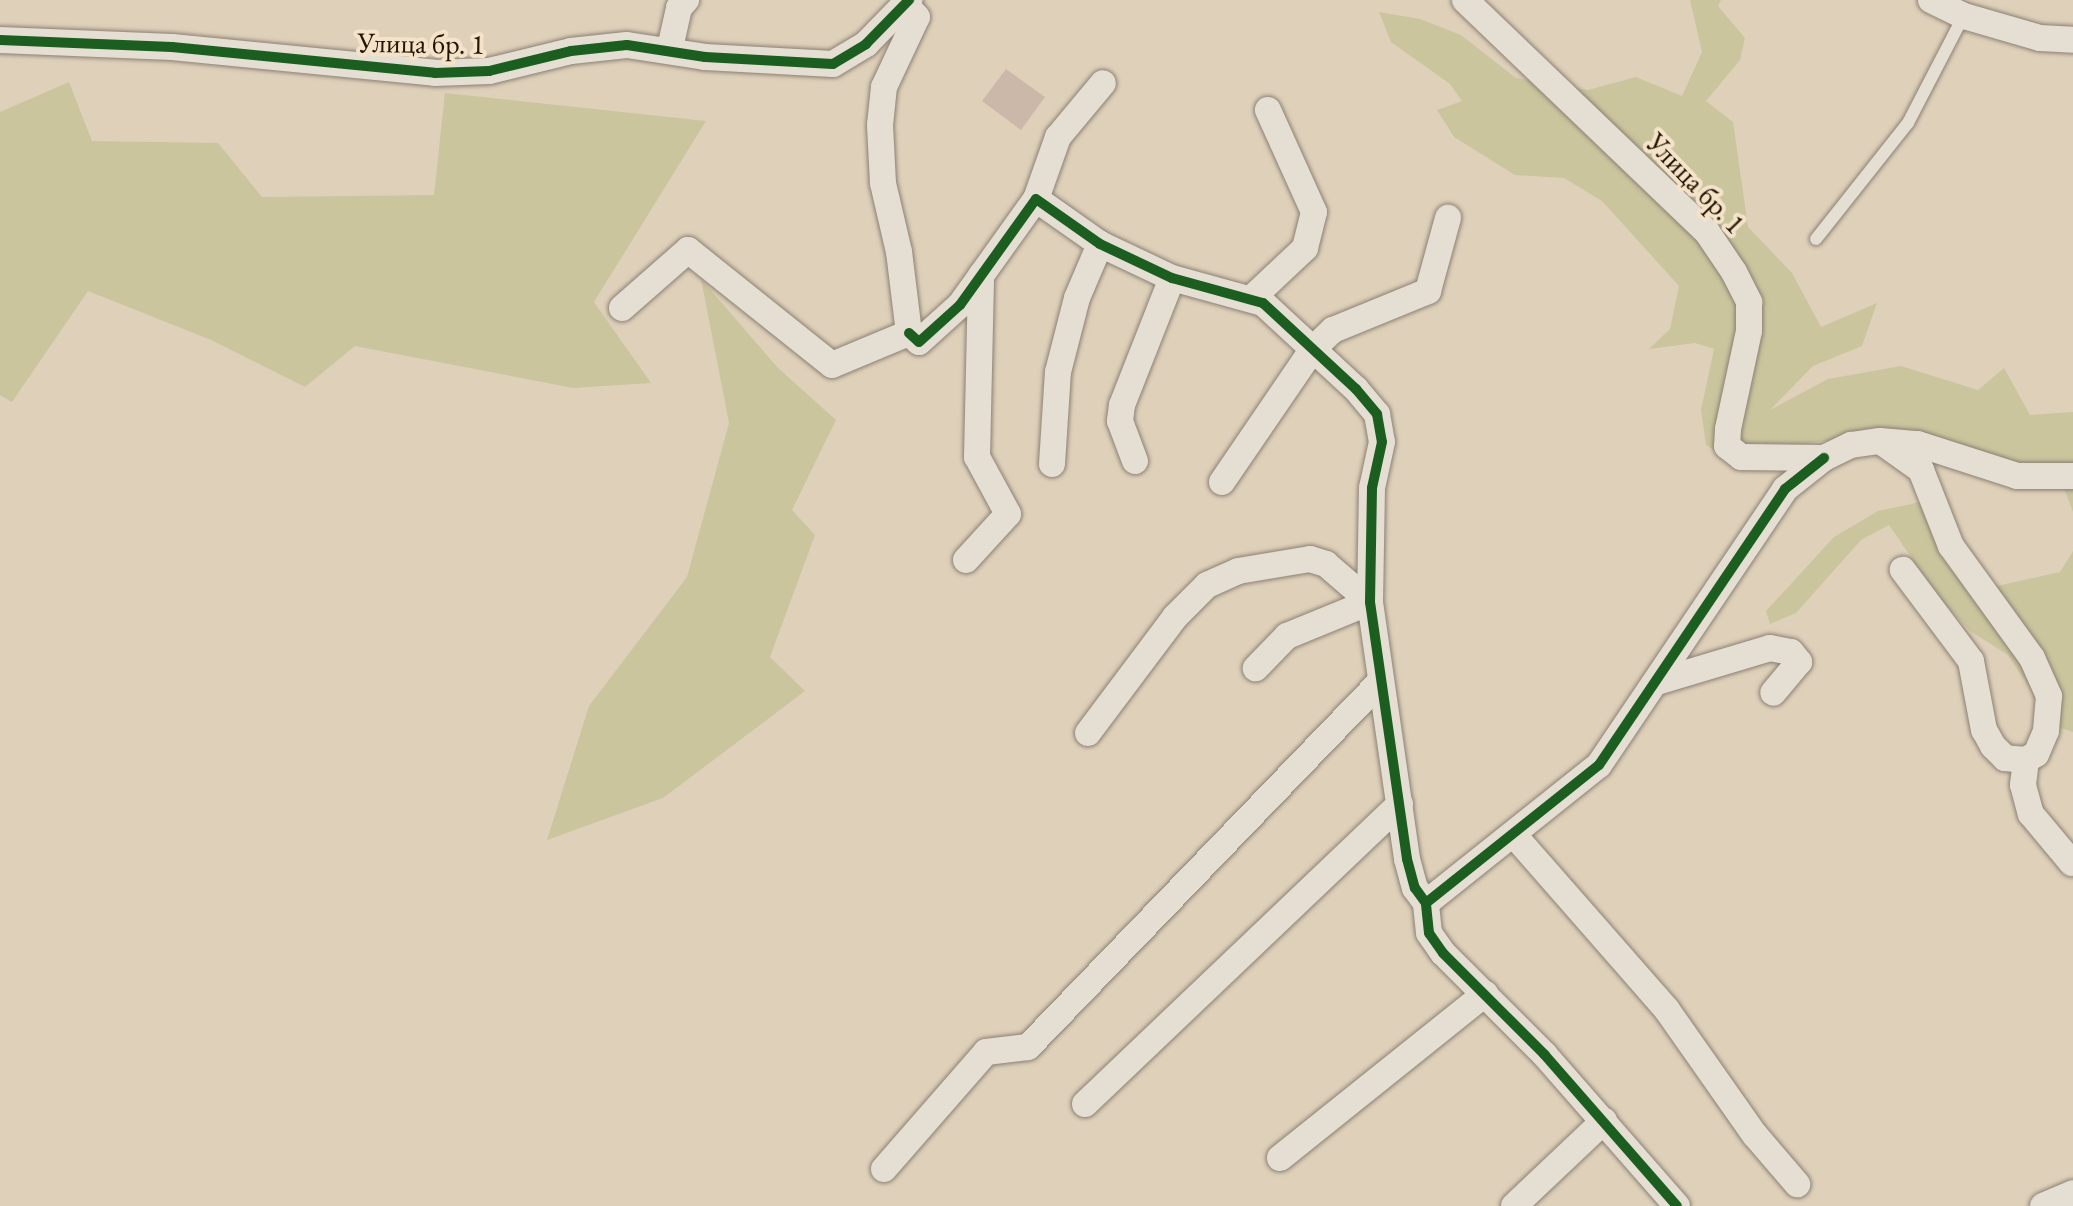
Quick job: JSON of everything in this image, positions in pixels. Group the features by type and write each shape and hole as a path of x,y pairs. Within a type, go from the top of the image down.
{"street":[{"path":"670,48 679,8 686,0"},
{"name":"Улица бр. 1","path":"1465,0 1707,232 1734,272 1749,302 1749,331 1727,446 1741,457 1824,458 1851,445 1880,441 1918,444 2017,476 2073,476"},
{"path":"1931,0 1962,8 2040,38 2073,40"},
{"path":"907,2 917,17 884,87 880,125 883,183 899,252 909,333 919,342 935,330 981,275 1036,199 1058,137 1103,83"},
{"name":"Улица бр. 1","path":"0,40 172,47 435,73 489,71 585,50 670,48 705,57 833,64 866,44 907,2"},
{"path":"1252,298 1305,248 1314,212 1268,110"},
{"path":"1036,199 1100,244 1172,278 1252,298 1312,350 1377,414 1382,442 1372,488 1370,602 1379,683 1407,859 1415,888 1426,903 1429,933 1604,1121 1677,1206"},
{"path":"1222,482 1312,350 1333,330 1428,291 1448,218"},
{"path":"1052,464 1058,372 1077,298 1100,244"},
{"path":"622,308 688,250 832,365 909,333"},
{"path":"966,560 1008,514 977,457 981,275"},
{"path":"1135,461 1120,421 1122,405 1172,278"},
{"path":"1880,441 1921,470 1951,546 2007,630 2032,658 2049,696 2046,731 2036,754 2026,760 2005,758 1993,746 1984,730 1971,661 1903,570"},
{"path":"1426,903 1599,765 1660,681 1785,489 1824,458"},
{"path":"1088,733 1175,617 1207,585 1238,571 1310,559 1326,564 1370,602"},
{"path":"1256,668 1287,636 1370,602"},
{"path":"1660,681 1770,648 1791,652 1799,662 1773,693"},
{"path":"884,1169 986,1052 1028,1047 1379,683"},
{"path":"2026,760 2023,785 2031,814 2072,863"},
{"path":"1085,1104 1400,804"},
{"path":"1514,835 1667,1010 1755,1135 1797,1184"},
{"path":"1280,1158 1485,994"},
{"path":"1514,1206 1604,1121"},
{"path":"2043,1206 2073,1193"}],"lane":[{"path":"1816,239 1908,123 1962,8"}],"shaded area":[{"path":"1690,0 1721,0 1718,6 1745,38 1740,60 1706,101 1733,122 1748,227 1792,273 1821,327 1877,303 1862,346 1813,366 1770,410 1828,379 1901,366 1978,390 2004,368 2030,415 2073,412 2073,512 2060,478 1880,433 1803,444 1758,443 1721,454 1706,445 1701,410 1714,349 1695,343 1649,349 1670,329 1679,286 1602,201 1564,178 1515,175 1454,137 1437,110 1462,101 1450,84 1391,42 1379,12 1420,19 1461,35 1516,78 1588,90 1636,77 1682,96 1702,52"},
{"path":"69,82 92,141 218,143 262,197 434,195 445,93 706,121 594,302 651,383 573,388 355,346 305,387 211,340 88,291 12,402 0,395 0,112"},
{"path":"701,279 778,368 836,420 792,510 815,535 770,657 805,691 663,798 547,840 589,706 687,577 729,423"},
{"path":"1921,502 1949,557 1997,586 2060,572 2073,551 2073,732 2043,722 2030,688 2008,655 1970,631 1937,595 1889,525 1861,540 1796,613 1770,624 1766,611 1834,537 1878,511"}],"building":[{"path":"1006,69 1045,97 1021,130 982,101"}],"cycle path":[{"path":"0,40 172,47 435,73 489,71 571,51 627,45 705,57 833,64 866,44 909,0"},
{"path":"909,333 919,342 960,305 1036,199 1100,244 1172,278 1263,303 1356,389 1377,414 1382,442 1372,488 1370,602 1407,859 1415,888 1426,903"},
{"path":"1677,1206 1545,1055 1443,953 1429,933 1426,903 1599,765 1785,489 1824,458"}]}
